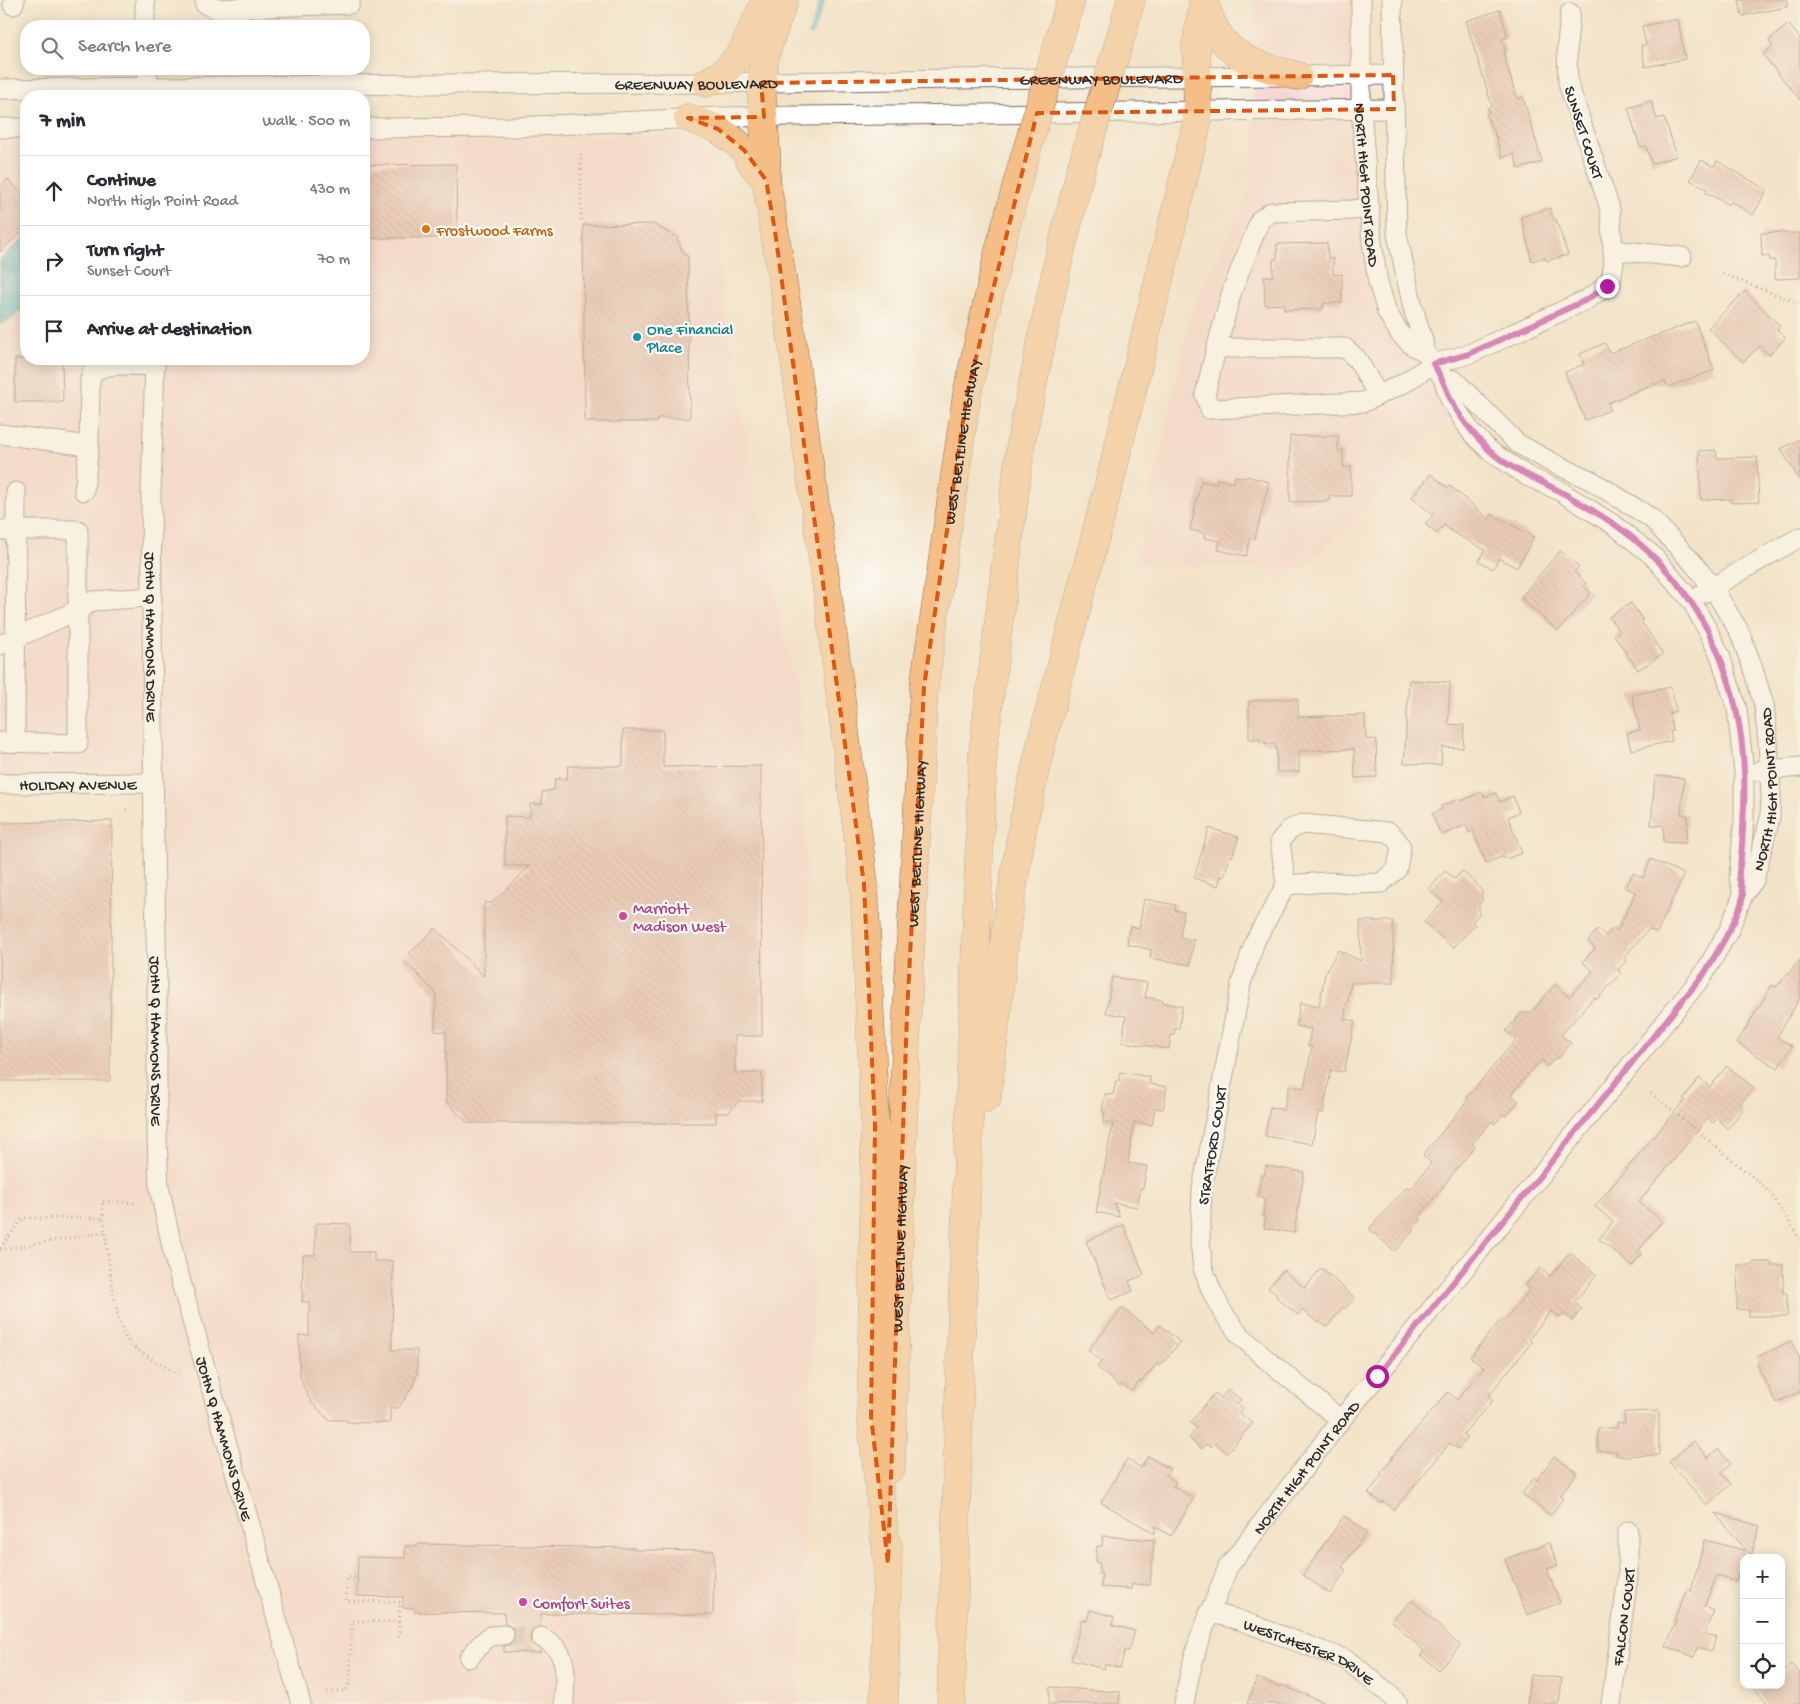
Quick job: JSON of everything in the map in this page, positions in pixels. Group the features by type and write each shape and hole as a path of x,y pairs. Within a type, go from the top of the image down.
{"highway":[{"path":"706,83 723,73 741,54 766,0"},
{"path":"784,0 763,64 761,83 767,165 766,180 791,329 864,884 875,1127 871,1416 888,1564"},
{"name":"WEST BELTLINE HIGHWAY","path":"884,1704 907,1014 924,687 967,394 1021,170 1071,0"},
{"path":"951,1704 962,1310 983,751 1021,441 1056,270 1081,169 1131,0"},
{"path":"962,1310 976,1262 990,1066 1007,920 1021,834 1041,744 1111,478 1196,127 1198,111 1196,45 1203,1"},
{"path":"1203,1 1218,35 1235,52 1258,65 1298,76"},
{"path":"688,118 718,129 736,142 766,180"}],"street":[{"path":"145,0 145,20"},
{"path":"205,0 205,4 216,9 350,4 350,0"},
{"name":"NORTH HIGH POINT ROAD","path":"1184,1704 1198,1643 1228,1567 1341,1420 1704,974 1726,936 1743,895 1754,880 1770,818 1770,770 1764,705 1740,631 1713,588 1694,564 1651,518 1592,481 1517,443 1454,380 1433,365 1400,334 1387,312 1378,282 1372,243 1361,109 1361,0"},
{"name":"NORTH HIGH POINT ROAD","path":"1392,0 1397,234 1413,308 1423,340 1450,398 1471,432 1490,451 1527,476 1560,491 1614,524 1652,555 1691,600 1720,656 1737,709 1744,772 1744,812 1739,877 1743,895"},
{"name":"SUNSET COURT","path":"1216,348 1205,395 1210,409 1364,402 1404,383 1433,365 1469,354 1586,300 1607,286 1611,280 1614,263 1610,209 1568,83 1567,46 1570,13"},
{"name":"GREENWAY BOULEVARD","path":"0,89 148,84 761,83 1393,75"},
{"name":"GREENWAY BOULEVARD","path":"370,128 516,127 688,118 1394,109"},
{"path":"0,128 20,128"},
{"path":"1370,208 1271,212 1260,220 1232,291 1216,348 1345,348 1357,358 1378,395"},
{"path":"1613,250 1682,257"},
{"path":"84,491 89,446 90,380 92,372 99,368 120,365"},
{"name":"JOHN Q HAMMONS DRIVE","path":"155,365 151,494 151,597 159,1186 175,1261 301,1704"},
{"path":"0,434 89,446"},
{"path":"8,530 78,530 78,744 8,743 8,530 16,492"},
{"path":"1691,600 1800,537"},
{"path":"8,641 78,610 93,601 151,597"},
{"path":"1744,772 1800,767"},
{"name":"HOLIDAY AVENUE","path":"0,784 154,784"},
{"path":"1302,824 1362,828 1389,832 1401,848 1397,869 1381,883 1327,882 1286,885 1280,841 1289,830 1302,824"},
{"name":"STRATFORD COURT","path":"1286,885 1255,941 1241,984 1202,1189 1200,1242 1203,1268 1212,1292 1223,1313 1239,1334 1267,1360 1341,1420"},
{"name":"FALCON COURT","path":"1612,1704 1628,1576 1628,1531"},
{"name":"WESTCHESTER DRIVE","path":"1209,1612 1240,1620 1347,1660 1387,1692 1398,1704"},
{"path":"470,1658 478,1646 490,1636 504,1635"},
{"path":"541,1637 552,1642 565,1660 564,1704"}],"path":[{"path":"581,154 581,220"},
{"path":"1723,274 1800,304"},
{"path":"1651,1093 1760,1183 1770,1193 1800,1239"},
{"path":"134,1202 102,1201 104,1232 122,1332 136,1348 178,1374"},
{"path":"0,1249 23,1218 103,1218"},
{"path":"0,1249 104,1232"},
{"path":"355,1577 347,1577 346,1602 400,1602 400,1638"},
{"path":"327,1692 344,1691 348,1688 350,1680 352,1621 400,1622"}],"highlighted area":[{"path":"1393,75 1394,109 1037,113 967,394 924,687 907,1014 888,1564 871,1416 875,1127 864,884 775,231 766,180 744,150 718,129 688,118 764,117 761,83"}],"shaded area":[{"path":"1254,0 1361,0 1378,282 1457,409 1378,495 1303,570 1135,564 1192,310 1253,184"},
{"path":"515,127 551,136 699,134 716,212 722,280 762,537 800,705 818,1172 799,1704 0,1704 0,1138 157,1140 154,784 0,784 0,141 20,138 20,365 370,365 370,128"}],"water":[{"path":"20,242 20,311 10,320 0,325 0,260"}],"building":[{"path":"1739,0 1787,0 1787,7 1742,16"},
{"path":"1500,10 1508,37 1502,39 1506,53 1503,53 1517,99 1523,97 1542,162 1518,169 1514,154 1502,157 1493,128 1491,128 1486,113 1489,112 1487,108 1492,106 1466,21"},
{"path":"1678,19 1685,59 1645,67 1641,45 1646,45 1642,26"},
{"path":"1788,24 1800,38 1800,100 1763,55 1773,46 1769,41"},
{"path":"1651,101 1657,119 1664,117 1677,156 1652,164 1646,146 1640,147 1628,108"},
{"path":"1701,160 1714,167 1717,161 1767,190 1753,215 1731,202 1729,205 1705,192 1707,189 1690,180"},
{"path":"456,164 457,238 370,238 370,165"},
{"path":"8,179 20,192 20,234 0,252 0,187"},
{"path":"1550,208 1554,220 1556,219 1568,255 1546,261 1545,257 1532,261 1521,217"},
{"name":"One Financial Place","path":"653,224 676,237 684,254 688,257 690,418 657,418 657,422 585,422 583,225"},
{"path":"1761,233 1800,233 1800,278 1775,279 1775,260 1770,260 1770,256 1762,256"},
{"path":"1327,243 1328,258 1333,258 1333,275 1342,274 1342,303 1323,303 1323,309 1284,310 1284,304 1265,305 1264,276 1273,276 1273,259 1277,259 1277,244"},
{"path":"1745,291 1780,326 1777,330 1785,338 1769,355 1760,346 1743,362 1708,328"},
{"path":"1695,321 1714,370 1668,387 1665,381 1655,385 1655,383 1608,403 1610,410 1585,420 1565,372 1584,364 1580,354 1605,343 1610,353"},
{"path":"15,359 20,359 20,365 62,365 63,402 15,402"},
{"path":"1290,436 1338,436 1338,451 1343,450 1343,467 1351,467 1351,496 1329,496 1329,501 1290,502"},
{"path":"1800,439 1800,481 1781,449"},
{"path":"1716,450 1717,458 1757,457 1759,502 1731,503 1731,499 1701,500 1699,451"},
{"path":"1431,474 1448,488 1450,486 1489,519 1492,514 1534,537 1517,568 1499,558 1493,569 1479,561 1485,550 1444,525 1437,534 1425,524 1433,515 1412,497"},
{"path":"1235,476 1246,478 1247,476 1269,482 1255,539 1250,538 1246,556 1218,550 1220,541 1204,538 1205,533 1190,530 1201,481 1216,484 1217,479 1233,483"},
{"path":"1560,551 1579,567 1574,572 1586,583 1583,586 1591,593 1558,631 1520,598"},
{"path":"1631,603 1663,654 1638,670 1614,635 1620,632 1609,617"},
{"path":"1409,680 1450,682 1448,724 1464,725 1463,748 1442,747 1441,765 1404,763"},
{"path":"1671,687 1676,711 1669,713 1673,731 1670,731 1672,741 1631,750 1627,733 1640,730 1632,695"},
{"path":"1298,699 1298,717 1365,715 1366,740 1376,739 1377,777 1355,778 1354,749 1299,751 1299,772 1277,772 1276,744 1266,744 1266,742 1260,742 1260,739 1249,739 1249,701"},
{"name":"Marriott Madison West","path":"623,730 663,730 663,767 761,766 762,1036 735,1036 735,1073 762,1073 762,1101 739,1101 728,1113 716,1113 716,1123 468,1123 446,1102 446,1032 435,1031 436,993 403,960 435,928 484,976 484,903 492,903 530,866 505,866 505,816 530,817 530,804 542,804 542,792 554,790 555,779 567,779 568,766 623,766"},
{"path":"1655,776 1684,778 1681,814 1688,815 1686,843 1663,842 1664,826 1651,825"},
{"path":"1482,792 1484,797 1496,793 1500,802 1513,796 1519,812 1508,817 1522,853 1505,859 1504,856 1486,863 1473,831 1469,833 1466,825 1441,835 1432,814 1442,809 1441,806 1460,799 1461,801"},
{"path":"112,821 110,1081 0,1081 0,823"},
{"path":"1209,828 1239,837 1232,857 1230,856 1224,877 1221,876 1218,886 1194,878"},
{"path":"1651,859 1684,874 1657,933 1649,929 1624,957 1627,960 1618,970 1622,973 1597,999 1594,997 1561,1035 1571,1043 1558,1059 1556,1057 1548,1066 1541,1060 1511,1094 1519,1101 1506,1116 1503,1114 1495,1124 1492,1121 1472,1144 1475,1146 1419,1217 1421,1219 1415,1229 1395,1251 1369,1229 1406,1188 1411,1189 1431,1163 1423,1155 1468,1100 1466,1098 1516,1040 1506,1031 1521,1013 1531,1012 1555,985 1569,997 1593,971 1583,962 1595,948 1588,941 1598,929 1606,936 1613,928 1617,931 1636,892 1626,888 1633,873 1643,878"},
{"path":"1445,871 1455,879 1462,871 1482,891 1479,914 1472,922 1475,925 1453,948 1424,922 1443,902 1429,889"},
{"path":"1144,899 1176,905 1175,910 1184,912 1180,937 1194,940 1190,965 1150,958 1151,950 1127,944 1130,926 1139,928"},
{"path":"1360,921 1393,921 1394,983 1351,983 1344,1019 1355,1021 1344,1072 1331,1070 1323,1113 1318,1112 1312,1144 1265,1136 1270,1107 1284,1110 1289,1086 1304,1088 1312,1047 1308,1046 1311,1029 1296,1026 1300,1003 1319,1006 1325,974 1338,950 1361,961"},
{"path":"1800,960 1800,998 1777,1037 1792,1046 1778,1068 1737,1043 1772,985 1776,987"},
{"path":"1112,977 1147,983 1145,997 1163,1000 1162,1003 1182,1006 1179,1029 1175,1028 1174,1035 1171,1035 1169,1049 1122,1042 1126,1016 1106,1013"},
{"path":"1727,1066 1754,1088 1738,1106 1743,1110 1728,1128 1717,1119 1713,1123 1708,1118 1639,1202 1662,1221 1638,1251 1642,1254 1632,1266 1599,1239 1613,1222 1595,1206 1685,1100 1683,1099 1699,1078 1710,1087"},
{"path":"1120,1072 1150,1077 1149,1084 1167,1087 1163,1109 1155,1108 1152,1125 1134,1122 1128,1163 1147,1166 1137,1207 1114,1203 1120,1217 1096,1212 1113,1123 1103,1122 1105,1112 1102,1112 1105,1094 1113,1095 1116,1081 1119,1081"},
{"path":"1266,1166 1304,1172 1294,1233 1264,1228 1265,1199 1258,1197 1261,1176 1264,1176"},
{"path":"316,1223 350,1224 350,1252 374,1252 374,1261 393,1261 392,1350 417,1350 417,1373 412,1388 398,1408 390,1408 390,1423 329,1420 311,1402 303,1385 300,1376 299,1335 309,1336 309,1302 302,1302 303,1255 315,1255"},
{"path":"1124,1225 1144,1275 1129,1281 1133,1291 1111,1300 1086,1241"},
{"path":"1570,1253 1597,1275 1574,1302 1582,1309 1572,1321 1564,1314 1560,1318 1551,1311 1529,1339 1532,1342 1488,1396 1493,1400 1463,1434 1468,1438 1458,1449 1450,1443 1394,1510 1383,1501 1381,1503 1368,1493 1382,1476 1380,1474 1392,1457 1448,1392 1457,1400 1484,1368 1470,1357 1502,1319 1504,1321 1530,1289 1525,1285 1540,1268 1550,1276"},
{"path":"1753,1262 1771,1262 1771,1265 1783,1265 1783,1293 1787,1293 1787,1316 1749,1316 1749,1310 1737,1309 1738,1265 1753,1265"},
{"path":"1321,1268 1355,1298 1345,1309 1343,1307 1327,1327 1319,1321 1318,1323 1302,1310 1298,1315 1268,1288 1283,1270 1305,1288"},
{"path":"1123,1308 1154,1333 1160,1325 1180,1342 1160,1366 1157,1364 1131,1391 1122,1384 1120,1387 1097,1367 1102,1361 1088,1350"},
{"path":"1791,1341 1800,1359 1800,1392 1776,1403 1757,1364 1760,1362 1757,1357"},
{"path":"1228,1389 1241,1400 1238,1404 1243,1408 1239,1413 1253,1423 1227,1453 1215,1443 1211,1447 1206,1444 1202,1449 1189,1438 1197,1428 1190,1423 1215,1393 1221,1398"},
{"path":"1659,1411 1659,1455 1617,1456 1617,1451 1598,1451 1598,1428 1617,1428 1617,1423 1625,1423 1624,1412"},
{"path":"1694,1441 1708,1458 1718,1449 1731,1464 1721,1473 1731,1484 1707,1505 1669,1462"},
{"path":"1148,1456 1170,1469 1166,1475 1176,1482 1173,1486 1194,1498 1171,1536 1155,1526 1155,1534 1101,1502 1127,1459 1141,1468"},
{"path":"1554,1456 1577,1473 1560,1496 1563,1498 1551,1515 1522,1494 1534,1478 1537,1480"},
{"path":"1715,1513 1760,1526 1752,1554 1749,1554"},
{"path":"1344,1516 1367,1532 1342,1567 1346,1570 1330,1594 1303,1575"},
{"path":"1103,1536 1154,1540 1150,1585 1132,1584 1131,1589 1101,1587 1102,1574 1099,1574 1100,1563 1096,1562 1097,1546 1102,1546"},
{"path":"1705,1540 1744,1550 1744,1554 1740,1554 1740,1575 1738,1574 1736,1581 1717,1575 1704,1607 1714,1611 1704,1633 1716,1638 1710,1652 1698,1647 1694,1657 1666,1646 1677,1621 1674,1620 1687,1589 1691,1591"},
{"path":"1549,1543 1558,1566 1547,1569 1560,1603 1527,1615 1505,1559"},
{"name":"Comfort Suites","path":"417,1544 714,1551 713,1615 541,1614 541,1626 532,1631 530,1637 531,1643 540,1650 540,1653 504,1652 504,1646 511,1644 515,1635 513,1628 505,1624 504,1613 414,1612 414,1608 403,1608 403,1597 357,1596 358,1557 405,1558 405,1546 417,1546"},
{"path":"1412,1600 1460,1646 1438,1670 1421,1655 1424,1651 1392,1621"},
{"path":"1090,1610 1114,1617 1112,1625 1135,1631 1129,1651 1125,1650 1120,1668 1105,1664 1104,1669 1071,1660 1082,1619 1087,1621"},
{"path":"1792,1664 1800,1672 1800,1704 1768,1704 1755,1689 1785,1689 1785,1670"},
{"path":"1530,1675 1562,1678 1559,1704 1527,1704"},
{"path":"1257,1678 1281,1687 1282,1685 1328,1704 1247,1704"},
{"path":"1050,1687 1120,1692 1119,1704 1049,1704"}],"waterway":[{"path":"811,33 823,0"}],"tunnel":[{"path":"504,1635 541,1637"}],"place":[{"name":"Frostwood Farms","path":"426,229"},
{"name":"One Financial Place","path":"637,337"},
{"name":"Marriott Madison West","path":"623,916"},
{"name":"Comfort Suites","path":"523,1602"}],"route":[{"path":"1377,1376 1704,974 1729,930 1743,895 1739,877 1744,772 1737,709 1720,656 1691,600 1652,555 1614,524 1560,491 1527,476 1490,451 1471,432 1450,398 1443,378 1433,364 1469,354 1586,300 1607,286"}]}
